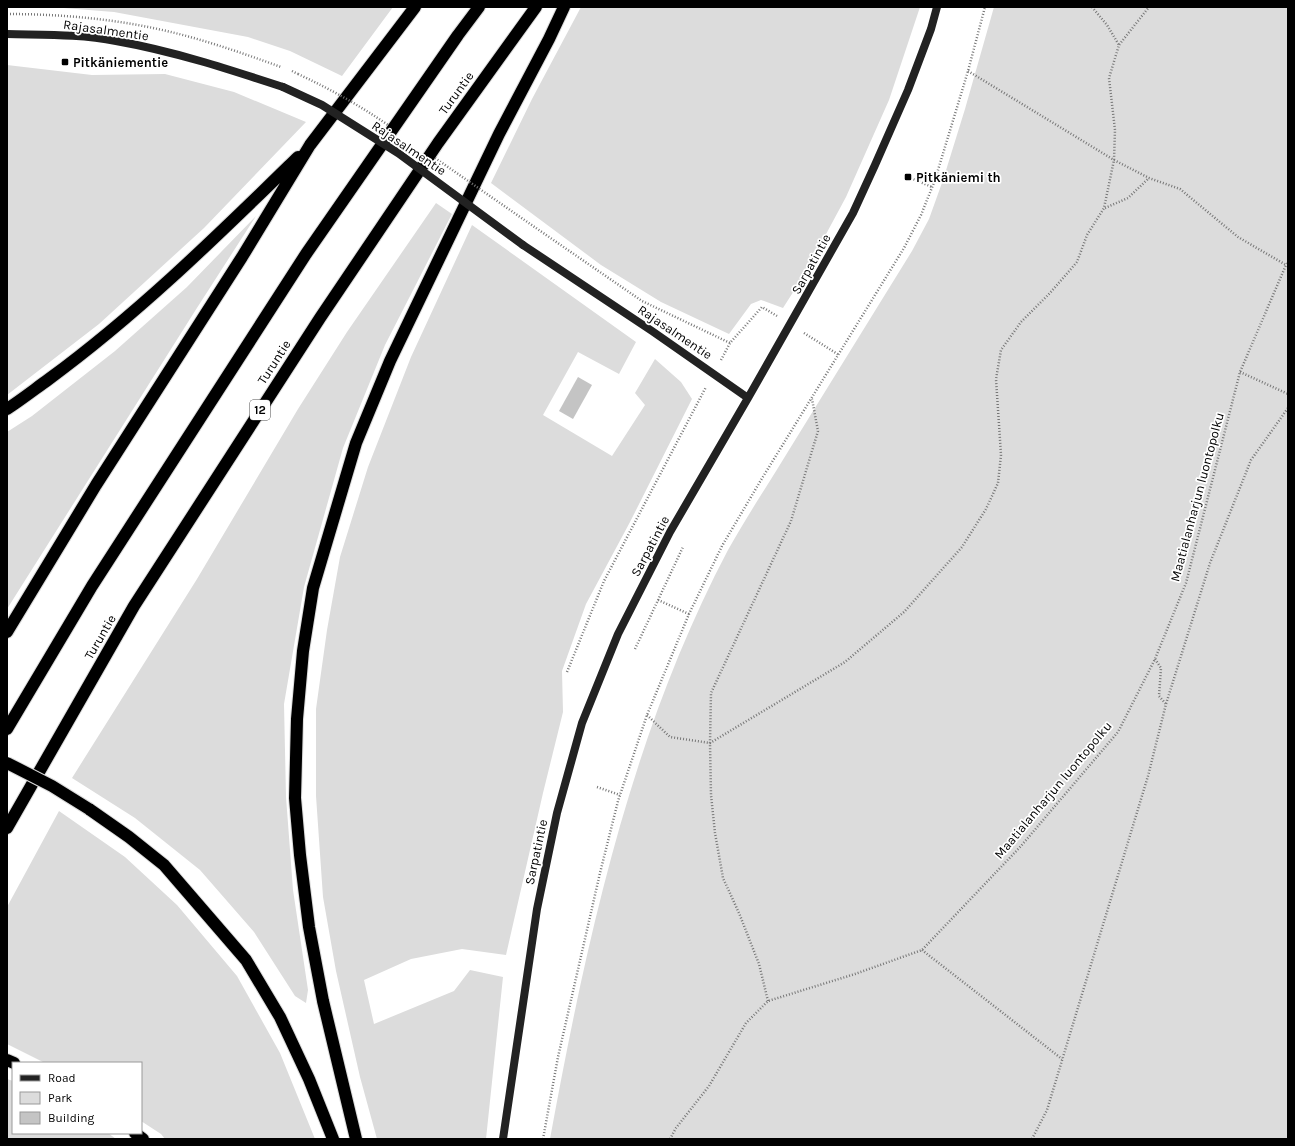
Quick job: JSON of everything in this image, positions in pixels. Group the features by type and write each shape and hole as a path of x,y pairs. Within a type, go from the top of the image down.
{"highway":[{"path":"7,632 96,485 242,257 310,145 415,7"},
{"path":"7,729 92,586 306,254 479,7"},
{"name":"Turuntie","path":"7,828 146,586 333,298 438,142 536,7"},
{"path":"356,1139 323,1001 312,942 300,855 295,798 297,719 303,651 313,588 356,443 390,361 499,134 549,39 564,7"},
{"path":"7,409 76,358 134,311 218,235 310,145"},
{"path":"7,763 52,786 90,809 129,837 164,865 246,960 280,1017 309,1079 333,1139"}],"main road":[{"name":"Sarpatintie","path":"504,1139 537,909 557,813 582,723 618,634 664,544 853,213 876,166 908,90 931,29 937,7"},
{"name":"Rajasalmentie","path":"7,34 66,36 115,40 176,53 283,87 322,105 398,153 523,245 748,398"}],"path":[{"path":"543,1139 575,977 620,795 647,715 689,614 722,546 904,248 921,215 932,187 968,71 985,7"},
{"path":"1092,7 1107,25 1119,45"},
{"path":"647,715 670,737 710,743 845,662 904,612 962,547 986,509 998,483 1001,455 996,379 1002,350 1021,322 1078,262 1087,235 1104,208 1114,160 1115,130 1109,78 1119,45 1149,7"},
{"path":"968,71 1114,160 1149,178 1180,189 1238,237 1287,264"},
{"path":"908,178 932,187"},
{"path":"1104,208 1128,198 1149,178"},
{"path":"536,228 642,301 730,343"},
{"name":"Maatialanharjun luontopolku","path":"670,1139 676,1128 709,1086 746,1024 768,1001 854,974 922,950 1021,846 1118,732 1155,659 1186,583 1240,372 1287,264"},
{"path":"567,672 604,581 730,343 762,307 839,355"},
{"path":"1240,372 1288,394"},
{"path":"768,1001 759,964 724,878 715,833 712,807 710,743 711,693 791,521 818,431 812,398"},
{"path":"1032,1139 1047,1110 1148,776 1166,704 1210,563 1251,460 1288,408"},
{"path":"634,649 686,541"},
{"path":"658,600 689,614"},
{"path":"1155,659 1161,668 1158,696 1166,704"},
{"path":"597,787 620,795"},
{"path":"922,950 1062,1059"}],"green space":[{"path":"51,7 393,7 342,76 290,51 248,37 114,12"},
{"path":"581,7 920,7 889,100 846,197 804,275 783,308 761,300 751,304 729,334 661,302 601,265 491,183 532,99"},
{"path":"994,7 1288,7 1288,1139 550,1139 564,1063 597,912 639,763 665,690 694,619 728,550 912,251 929,219 965,109"},
{"path":"7,65 92,75 165,74 234,92 306,122 204,228 99,324 7,395"},
{"path":"436,203 452,214 385,345 343,448 304,587 284,704 286,797 293,890 308,990 306,1003 295,996 254,932 200,870 135,818 72,778 197,579 298,409 347,332"},
{"path":"256,216 7,609 7,432 32,416 115,351 187,287"},
{"path":"472,225 636,342 619,374 578,352 543,415 612,456 645,405 635,393 655,359 681,382 692,399 630,522 586,604 562,671 563,712 506,955 462,949 411,959 364,980 374,1024 454,991 470,970 503,977 486,1139 377,1139 360,1077 336,971 323,897 316,796 316,709 327,630 340,557 368,467 411,357"},
{"path":"59,811 125,857 177,905 237,976 280,1053 315,1139 165,1139 161,1134 142,1122 142,1062 43,1062 7,1044 7,907"},
{"path":"7,1079 12,1081 12,1134 109,1134 116,1139 7,1139"}],"building":[{"path":"578,377 592,385 573,419 559,411"}],"place":[{"name":"Pitkäniementie","path":"65,62"},
{"name":"Pitkäniemi th","path":"908,177"}]}
